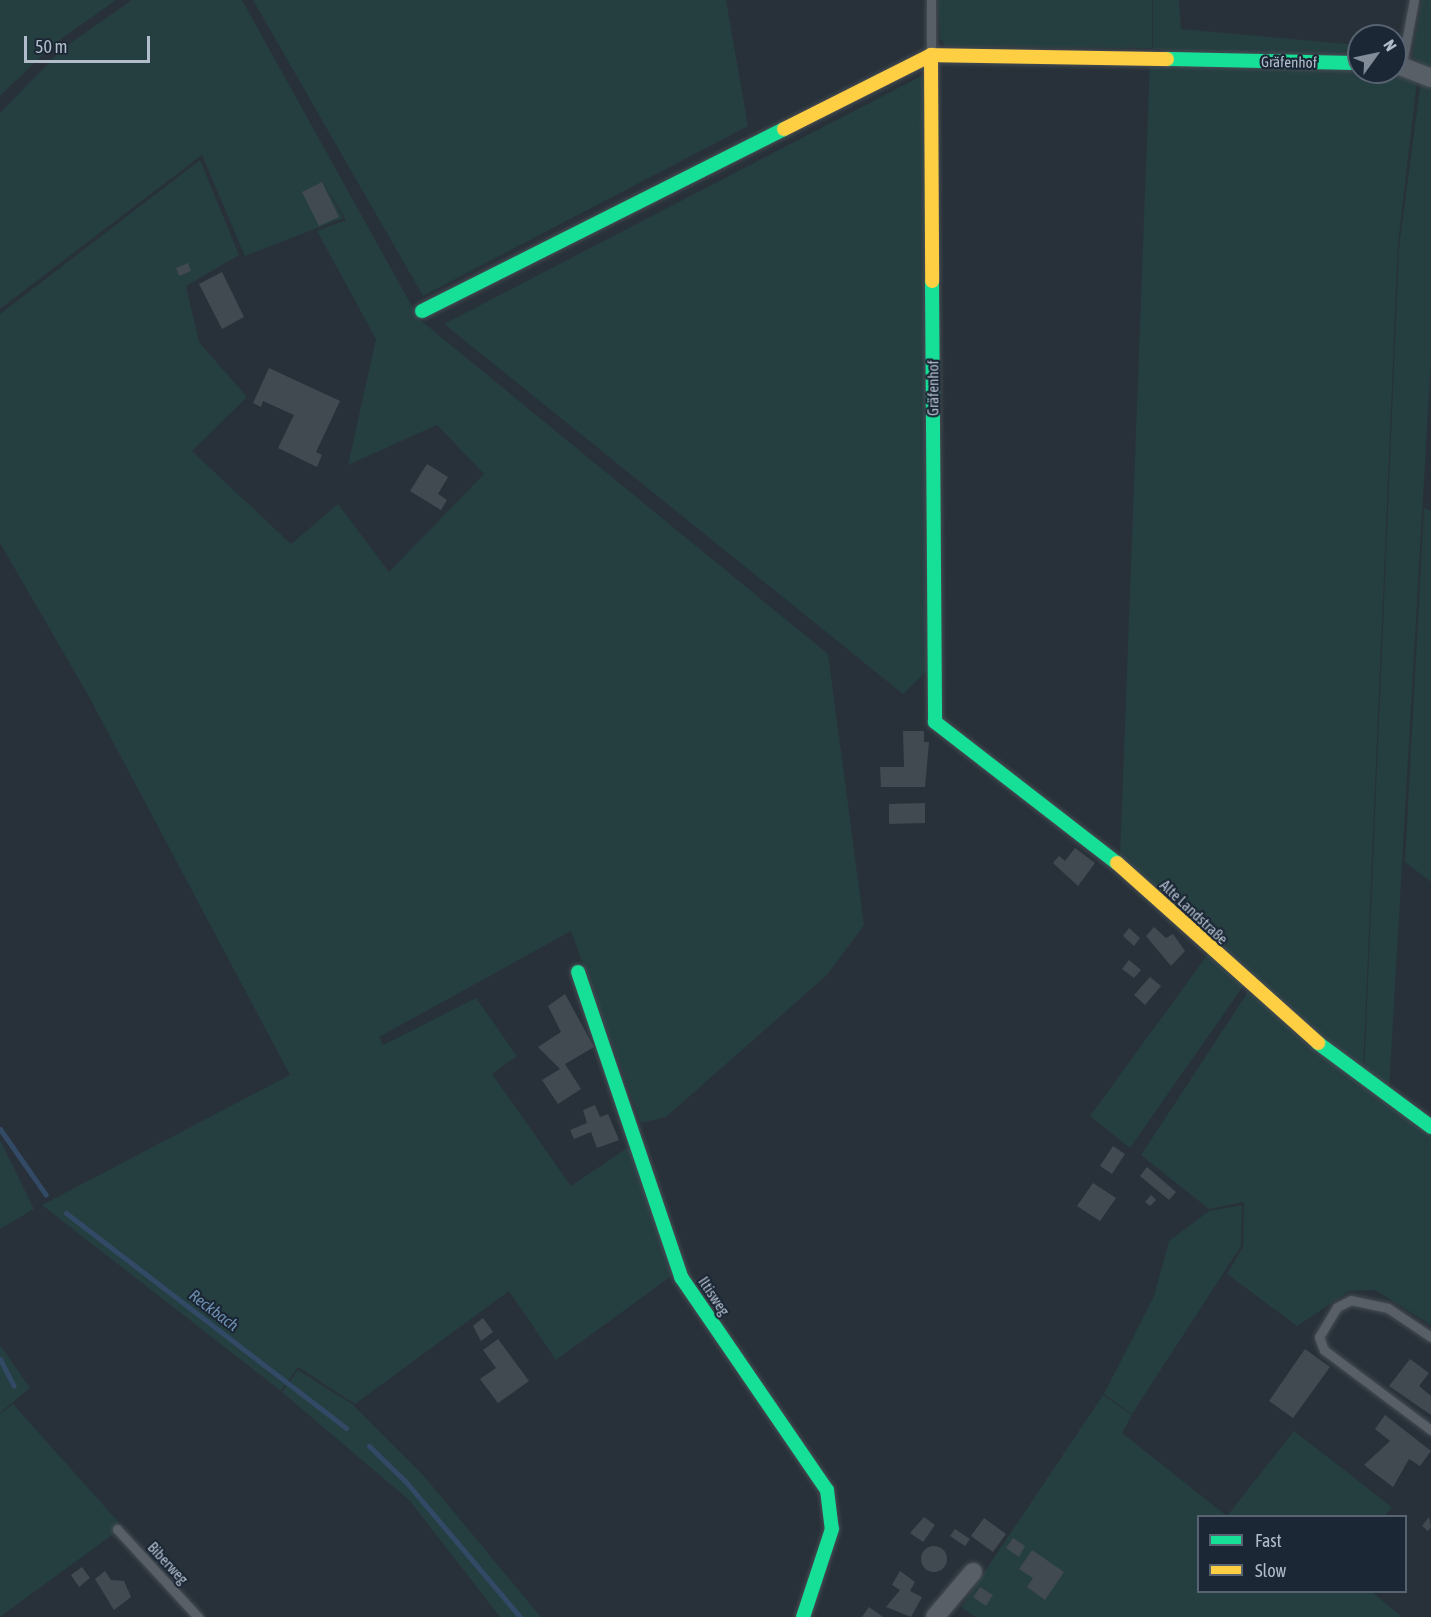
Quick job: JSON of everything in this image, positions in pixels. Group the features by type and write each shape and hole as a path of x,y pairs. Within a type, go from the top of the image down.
{"street":[{"name":"Gräfenhof","path":"422,311 932,56 1347,63"},
{"name":"Gräfenhof","path":"932,56 935,722"},
{"path":"1407,68 1431,78"},
{"name":"Alte Landstraße","path":"935,722 1125,869 1311,1038 1431,1127"},
{"name":"Iltisweg","path":"578,972 681,1277 827,1490 832,1529 803,1617"},
{"path":"934,1617 973,1572"}],"lane":[{"name":"Gräfenhof","path":"931,0 932,56"},
{"path":"1407,28 1414,0"},
{"path":"1431,1337 1388,1308 1351,1300 1331,1314 1319,1337 1324,1350 1431,1430"},
{"name":"Biberweg","path":"117,1529 198,1617"}],"green space":[{"path":"0,0 116,0 54,44 0,96"},
{"path":"132,0 242,0 419,319 828,654 864,925 827,975 666,1117 641,1123 571,931 379,1037 383,1045 476,998 517,1056 492,1074 571,1186 633,1144 677,1272 556,1360 509,1291 355,1404 298,1367 281,1391 42,1205 290,1075 88,695 0,543 0,314 200,160 239,255 186,286 199,342 247,397 192,451 291,544 338,504 389,572 484,474 437,425 348,465 376,339 317,231 346,220 323,182 343,218 245,256 202,155 0,309 0,113 62,49"},
{"path":"253,0 726,0 748,126 423,296"},
{"path":"938,0 1152,0 1152,48 946,47 940,38"},
{"path":"1153,0 1179,0 1181,29 1347,44 1347,58 1153,49"},
{"path":"1422,0 1431,0 1431,359 1389,1091 1364,1074 1399,247 1423,65 1412,56"},
{"path":"1150,58 1347,69 1347,84 1407,84 1407,78 1417,81 1398,244 1363,1073 1120,857"},
{"path":"925,74 928,670 903,694 444,324"},
{"path":"1424,508 1431,511 1431,882 1405,862"},
{"path":"1208,954 1244,985 1130,1148 1090,1116"},
{"path":"1248,992 1431,1131 1431,1325 1375,1290 1350,1291 1297,1326 1227,1274 1243,1247 1244,1202 1209,1209 1141,1155"},
{"path":"0,1140 34,1209 0,1229"},
{"path":"1242,1205 1241,1246 1132,1414 1104,1394 1154,1296 1169,1241 1209,1211"},
{"path":"0,1345 30,1388 0,1413"},
{"path":"298,1370 352,1404 424,1476 541,1617 500,1617 410,1501 282,1392"},
{"path":"1103,1395 1132,1415 1122,1433 1226,1515 1197,1515 1197,1593 1373,1593 1402,1617 975,1617 961,1607"},
{"path":"13,1404 123,1527 0,1617 0,1414"},
{"path":"1294,1431 1392,1507 1386,1515 1228,1515"}],"building":[{"path":"322,182 339,217 319,226 302,192"},
{"path":"188,263 191,271 179,276 176,268"},
{"path":"222,272 244,317 222,329 199,284"},
{"path":"269,368 340,401 316,452 322,455 317,467 278,448 294,415 263,401 261,407 253,403"},
{"path":"427,464 448,477 438,494 447,500 441,510 410,491"},
{"path":"903,731 924,731 924,742 929,742 925,787 881,787 880,767 904,767"},
{"path":"925,803 925,823 889,824 889,804"},
{"path":"1075,848 1095,863 1078,886 1053,863 1059,856 1065,861"},
{"path":"1154,927 1166,938 1173,934 1185,951 1171,966 1146,936"},
{"path":"1129,928 1140,938 1134,946 1123,936"},
{"path":"1129,960 1141,970 1134,978 1122,969"},
{"path":"1150,977 1161,986 1145,1005 1134,995"},
{"path":"565,994 594,1047 565,1064 581,1089 558,1104 542,1080 560,1069 538,1047 561,1032 548,1006"},
{"path":"595,1105 600,1117 608,1114 619,1140 597,1148 591,1132 574,1139 570,1130 587,1123 583,1110"},
{"path":"1113,1146 1125,1154 1112,1174 1100,1166"},
{"path":"1147,1167 1176,1192 1169,1200 1140,1176"},
{"path":"1093,1183 1116,1198 1100,1221 1077,1206"},
{"path":"1151,1195 1156,1200 1150,1206 1145,1202"},
{"path":"483,1318 493,1332 481,1341 473,1326"},
{"path":"498,1339 529,1381 498,1403 480,1379 496,1368 483,1350"},
{"path":"1305,1349 1330,1367 1293,1418 1269,1401"},
{"path":"1410,1359 1429,1373 1419,1386 1431,1396 1431,1415 1389,1386"},
{"path":"1385,1415 1431,1451 1420,1466 1409,1459 1393,1487 1364,1465 1390,1441 1375,1429"},
{"path":"924,1517 935,1525 923,1542 910,1533"},
{"path":"1429,1517 1431,1527 1428,1531 1422,1526"},
{"path":"984,1518 1006,1534 993,1552 971,1536"},
{"path":"955,1529 970,1539 965,1546 950,1536"},
{"path":"1013,1538 1025,1546 1019,1557 1006,1548"},
{"path":"934,1546 943,1550 947,1559 943,1568 934,1572 925,1568 921,1559 925,1550"},
{"path":"1032,1550 1064,1572 1045,1600 1027,1587 1033,1578 1019,1569"},
{"path":"82,1567 90,1578 79,1587 71,1575"},
{"path":"105,1571 111,1580 124,1581 131,1597 114,1610 95,1579"},
{"path":"900,1571 915,1582 910,1591 922,1597 911,1617 886,1607 900,1590 892,1585"},
{"path":"980,1587 993,1595 986,1606 973,1597"},
{"path":"869,1607 883,1617 862,1617"}],"waterway":[{"name":"Reckbach","path":"0,1129 46,1195"},
{"name":"Reckbach","path":"66,1213 346,1428"},
{"path":"0,1359 14,1386"},
{"name":"Reckbach","path":"369,1446 406,1482 520,1617"}],"traffic: fast":[{"path":"1167,59 1347,63"},
{"path":"422,311 784,129"},
{"path":"932,281 935,722 1117,863"},
{"path":"578,972 681,1277 827,1490 832,1529 803,1617"},
{"path":"1318,1043 1431,1127"}],"traffic: slow":[{"path":"931,55 932,281"},
{"path":"784,129 931,55 1167,59"},
{"path":"1117,863 1318,1043"}]}
